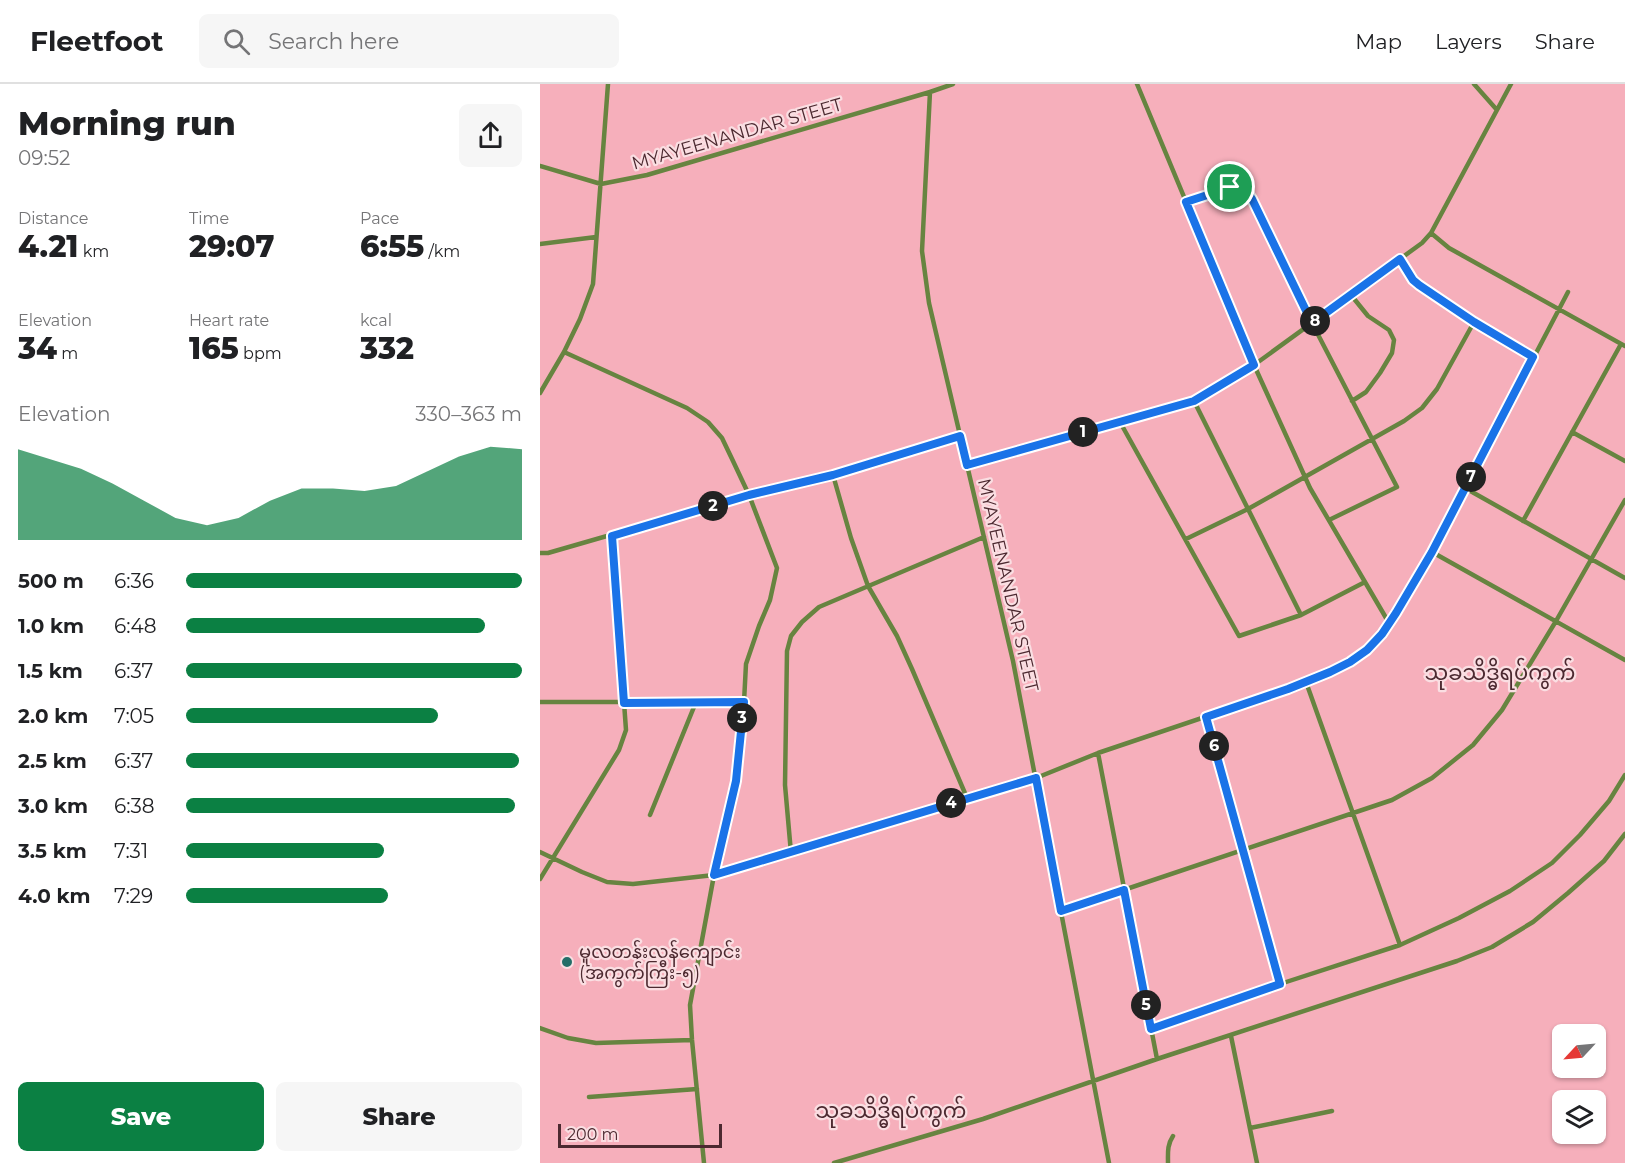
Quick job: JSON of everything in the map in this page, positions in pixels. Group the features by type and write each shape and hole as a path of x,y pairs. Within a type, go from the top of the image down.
{"street":[{"path":"540,393 564,352 593,284 608,84"},
{"path":"930,92 953,84"},
{"path":"1137,84 1254,365 1305,476 1389,623"},
{"path":"1474,84 1497,110"},
{"path":"967,465 1194,401 1254,365 1422,243 1431,233 1511,84"},
{"name":"MYAYEENANDAR STEET","path":"540,166 601,184 647,176 930,92 922,251 929,303 1013,661 1109,1163"},
{"path":"1186,202 1238,185 1243,186 1252,199 1312,323 1397,487 1329,520"},
{"path":"1431,233 1449,248 1623,345 1523,521"},
{"path":"540,244 596,237"},
{"path":"1400,259 1413,280 1419,285 1474,322 1533,357"},
{"path":"540,852 607,882 633,884 714,875 1036,778 1098,753 1306,682 1350,662 1367,650 1389,623 1432,552 1568,291"},
{"path":"1351,295 1368,316 1389,330 1394,340 1392,352 1380,373 1366,392 1352,401"},
{"path":"1186,540 1248,509 1404,422 1422,408 1437,389 1474,322"},
{"path":"564,352 687,408 708,422 722,438 749,495 777,568 770,600 746,664 736,781 714,875 690,1005 705,1163"},
{"path":"1194,401 1301,615"},
{"path":"1120,422 1239,636 1301,615 1365,582"},
{"path":"1572,432 1625,461"},
{"path":"540,553 548,553 612,536 749,495 833,475 960,436"},
{"path":"833,475 868,586 897,636 967,798"},
{"path":"1465,488 1625,578"},
{"path":"1061,911 1353,814 1392,800 1432,778 1473,745 1502,710 1625,500"},
{"path":"540,879 619,750 626,730 612,536"},
{"path":"791,853 785,785 787,651 791,636 802,622 819,607 984,537"},
{"path":"1432,552 1625,660"},
{"path":"1306,682 1400,945"},
{"path":"540,702 744,702"},
{"path":"650,815 696,702"},
{"path":"1206,717 1280,984"},
{"path":"1098,753 1157,1059"},
{"path":"1151,1029 1400,945 1479,908 1552,862 1580,835 1609,801 1625,775"},
{"path":"834,1163 983,1119 1492,947 1533,922 1568,893 1604,861 1625,834"},
{"path":"540,1028 568,1038 596,1043 692,1040"},
{"path":"1232,1036 1257,1163"},
{"path":"589,1097 697,1089"},
{"path":"1250,1128 1332,1111"},
{"path":"1168,1163 1167,1151 1173,1136"}],"place":[{"name":"မူလတန်းလွန်ကျောင်း (အကွက်ကြီး-၅)","path":"567,962"}],"district":[{"name":"သုခသိဒ္ဓိရပ်ကွက်","path":"1500,672"},
{"name":"သုခသိဒ္ဓိရပ်ကွက်","path":"891,1110"}],"route":[{"path":"1243,186 1248,191 1312,323 1400,259 1413,280 1419,285 1474,322 1533,357 1432,552 1382,634 1367,650 1330,672 1206,717 1280,984 1151,1029 1124,890 1061,911 1036,778 714,875 736,781 744,702 624,703 612,536 749,495 833,475 960,436 967,465 1194,401 1254,365 1186,202 1230,187 1243,186"}]}
